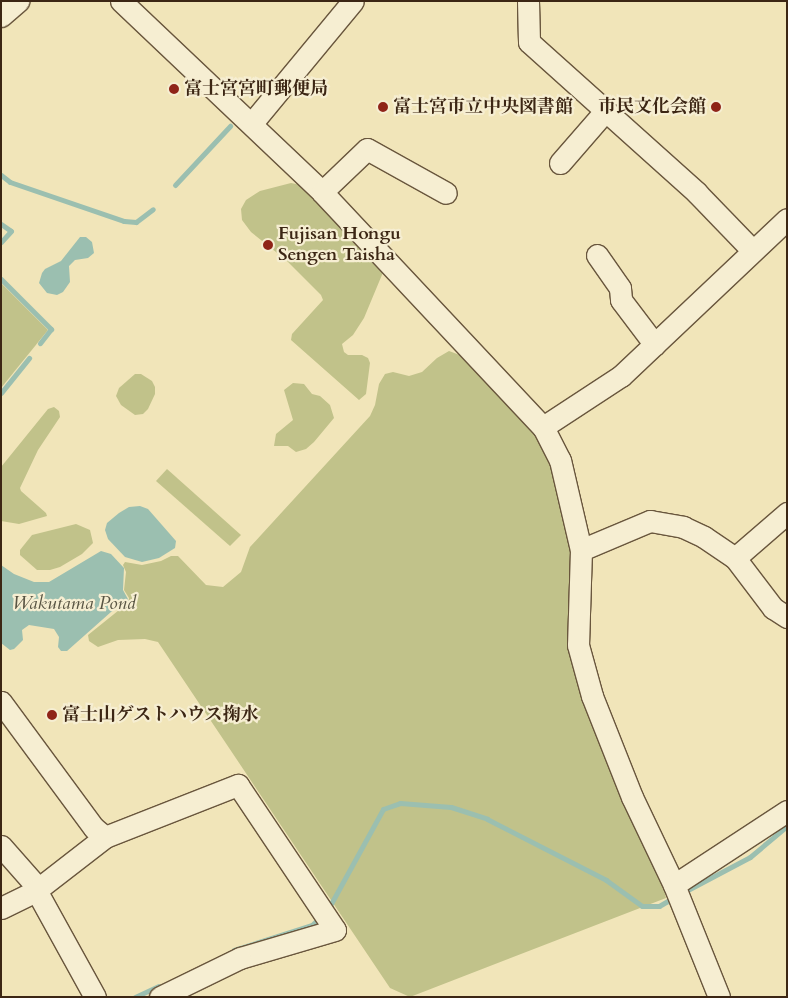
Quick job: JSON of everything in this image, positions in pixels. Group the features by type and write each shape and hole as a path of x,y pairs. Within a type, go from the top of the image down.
{"street":[{"path":"1,16 18,1"},
{"path":"121,1 252,123 322,192 543,427 560,460 581,550 578,645 592,696 632,797 674,885 719,997"},
{"path":"252,123 353,1"},
{"path":"528,1 529,42 697,193 752,250"},
{"path":"560,163 606,110"},
{"path":"322,192 367,149 446,193"},
{"path":"543,427 621,376 752,250 785,223"},
{"path":"597,255 620,288 621,300 655,345"},
{"path":"735,558 787,513"},
{"path":"581,550 650,521 683,527 704,537 735,558 773,608 787,617"},
{"path":"1,702 94,828 105,837"},
{"path":"1,908 37,889 105,837 238,786 335,930 240,958 160,997"},
{"path":"674,885 787,811"},
{"path":"1,846 37,889 95,997"}],"green space":[{"path":"291,183 306,186 384,270 364,318 353,335 342,344 344,352 348,355 362,355 368,358 370,363 366,394 359,400 291,340 292,334 323,300 321,295 286,260 251,232 242,220 241,209 246,200 260,191"},
{"path":"1,283 48,330 1,388"},
{"path":"449,351 465,357 537,435 547,449 573,552 570,657 666,898 410,997 390,988 158,642 145,639 118,640 98,647 89,641 88,635 129,602 129,598 124,590 126,572 123,565 125,562 142,565 161,561 171,556 178,556 206,585 223,587 241,572 250,547 370,416 375,405 379,384 385,374 393,372 409,376 422,372 437,358"},
{"path":"135,374 141,374 152,381 155,387 155,394 148,409 143,414 135,415 121,405 116,396 119,388"},
{"path":"293,383 304,384 312,394 320,396 330,405 334,418 314,442 306,449 296,452 288,446 274,446 276,434 293,420 284,390"},
{"path":"54,407 59,411 60,417 38,450 20,488 47,516 19,524 1,521 1,467 48,409"},
{"path":"167,469 241,535 230,546 156,481"},
{"path":"76,524 90,530 93,543 82,554 60,567 50,570 37,570 20,555 20,550 32,535"}],"water":[{"path":"80,237 86,237 92,242 94,253 88,258 75,260 69,266 70,282 63,292 57,295 47,293 39,283 42,273 45,269 61,261"},
{"name":"Wakutama Pond","path":"140,506 148,509 176,541 175,548 159,558 142,562 125,557 108,539 105,530 107,523 119,513 129,507"},
{"name":"Wakutama Pond","path":"101,551 111,554 124,568 123,590 129,601 111,612 67,651 61,651 58,647 59,637 54,629 29,625 22,630 23,640 14,649 10,650 1,643 1,565 14,574 34,582 49,582"}],"waterway":[{"path":"175,185 230,126"},
{"path":"1,175 10,182 124,221 136,222 153,209"},
{"path":"1,224 11,231 1,242"},
{"path":"1,279 51,329 40,343"},
{"path":"1,393 29,358"},
{"path":"327,911 383,809 400,803 451,807 487,819 606,880 642,906 659,906 673,898"},
{"path":"682,893 750,857 787,826"},
{"path":"234,950 312,925 321,916"},
{"path":"135,997 159,986"}],"place":[{"name":"富士宮宮町郵便局","path":"174,89"},
{"name":"富士宮市立中央図書館","path":"383,107"},
{"name":"市民文化会館","path":"716,107"},
{"name":"Fujisan Hongu Sengen Taisha","path":"268,245"},
{"name":"富士山ゲストハウス掬水","path":"52,715"}]}
